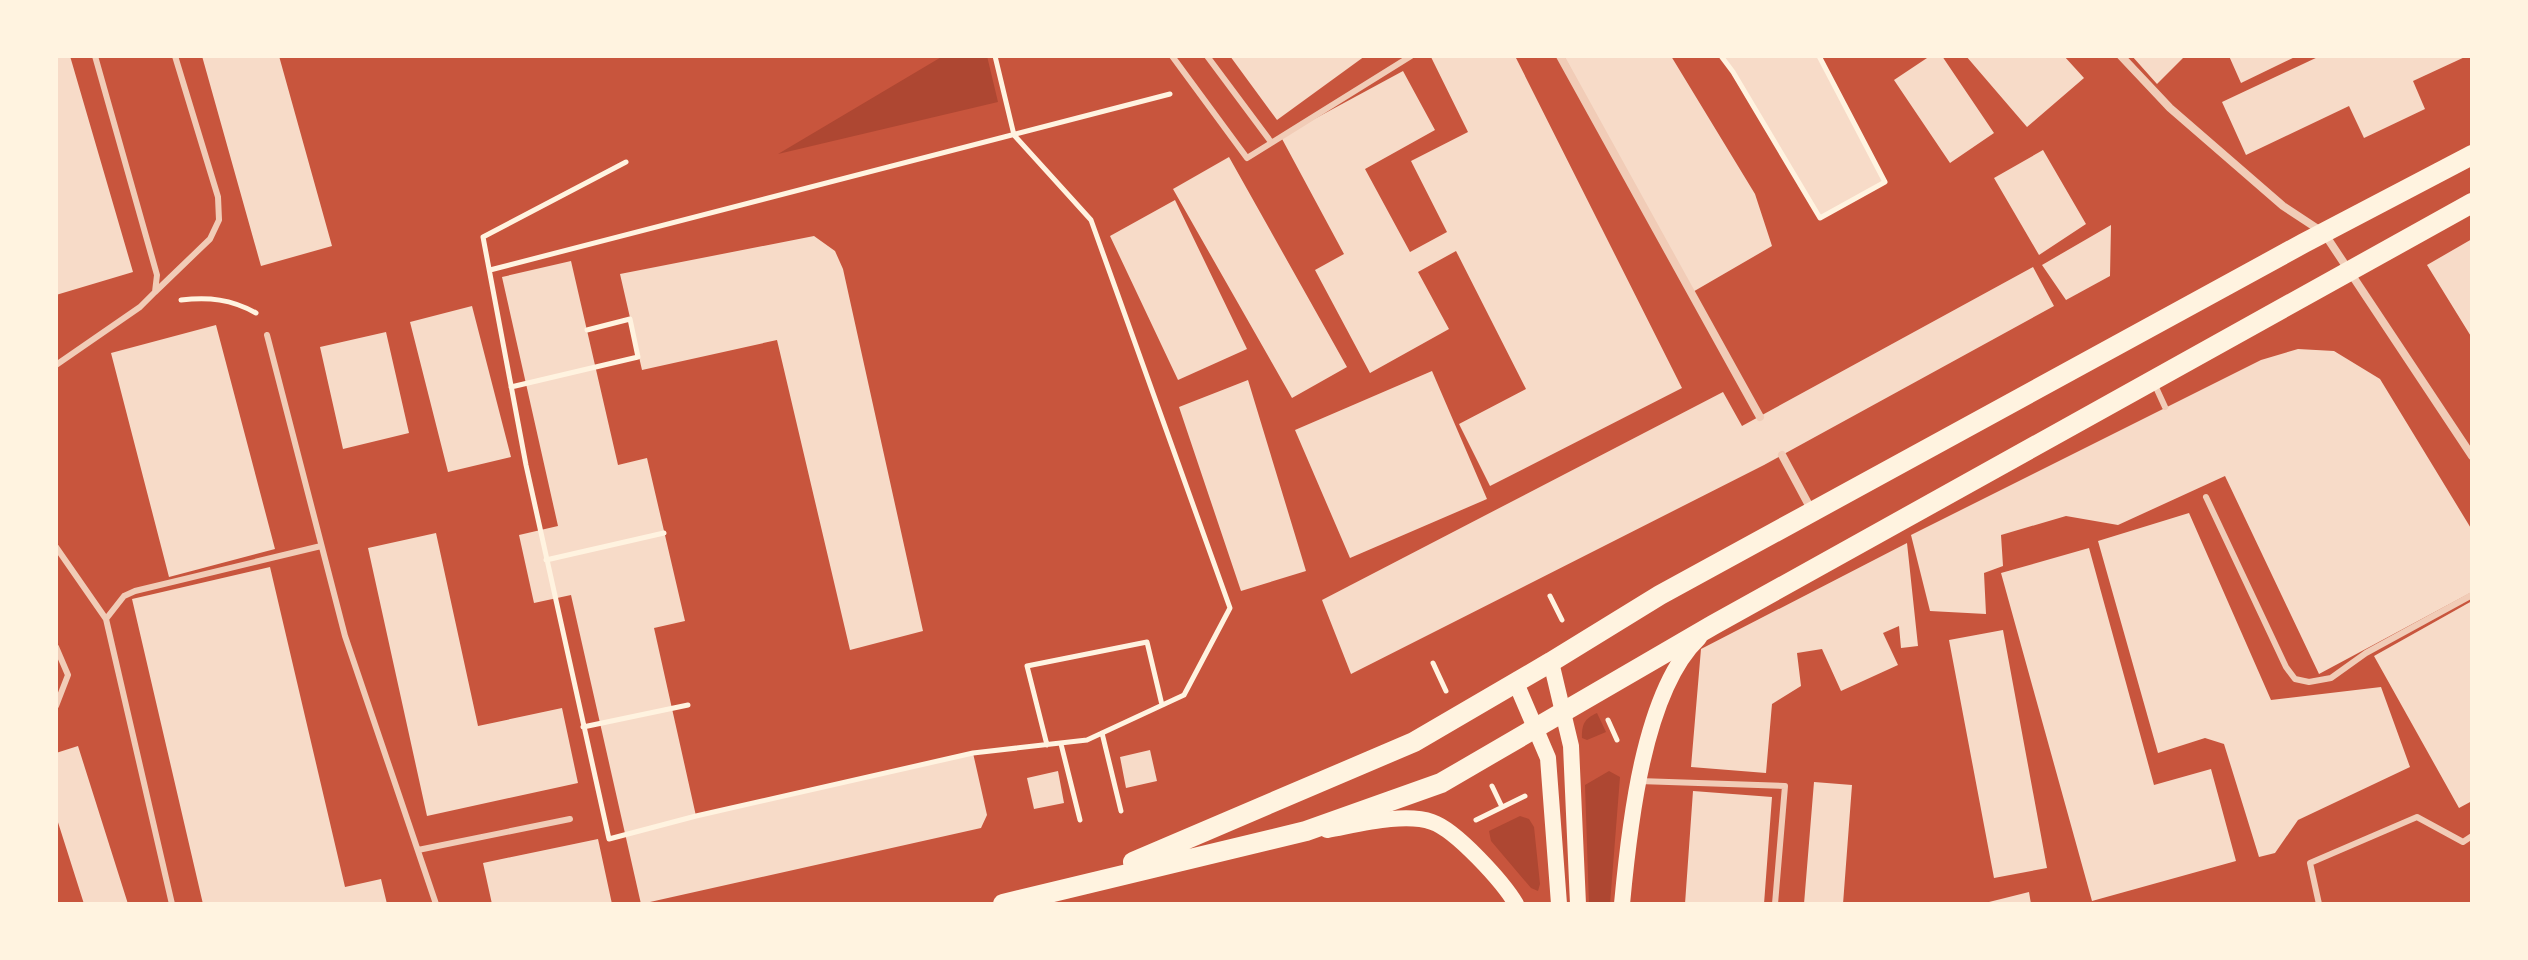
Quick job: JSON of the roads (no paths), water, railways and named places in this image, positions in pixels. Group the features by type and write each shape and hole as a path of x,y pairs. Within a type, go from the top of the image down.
{"main road":[{"path":"1086,883 1414,742 1660,595 2472,155"},
{"path":"1290,835 1441,783 1713,625 2472,203"},
{"path":"1622,904 1639,781 1663,693 1675,667 1713,625"},
{"path":"1551,662 1571,746 1578,904"},
{"path":"1516,683 1548,758 1559,904"},
{"path":"1003,904 1030,901 1086,883 1290,835 1402,819 1433,822 1472,851 1506,888 1516,904"}],"street":[{"path":"1560,56 1760,417"},
{"path":"2121,56 2170,108 2283,206 2324,233 2472,456"},
{"path":"1782,455 1813,512"}],"lane":[{"path":"95,56 157,275 155,292"},
{"path":"56,365 140,307 210,239 219,220 218,197 175,56"},
{"path":"1172,56 1247,158 1411,56"},
{"path":"1207,56 1271,142"},
{"path":"267,335 345,636 436,904"},
{"path":"2153,380 2165,407"},
{"path":"2206,497 2286,667 2295,679 2309,682 2331,678 2366,653 2472,595"},
{"path":"106,619 124,596 135,591 321,546"},
{"path":"56,547 106,619 172,904"},
{"path":"56,647 68,675 56,706"},
{"path":"1639,781 1785,786 1775,904"},
{"path":"2319,904 2310,863 2417,817 2463,842 2472,836"},
{"path":"418,850 570,819"}]}
